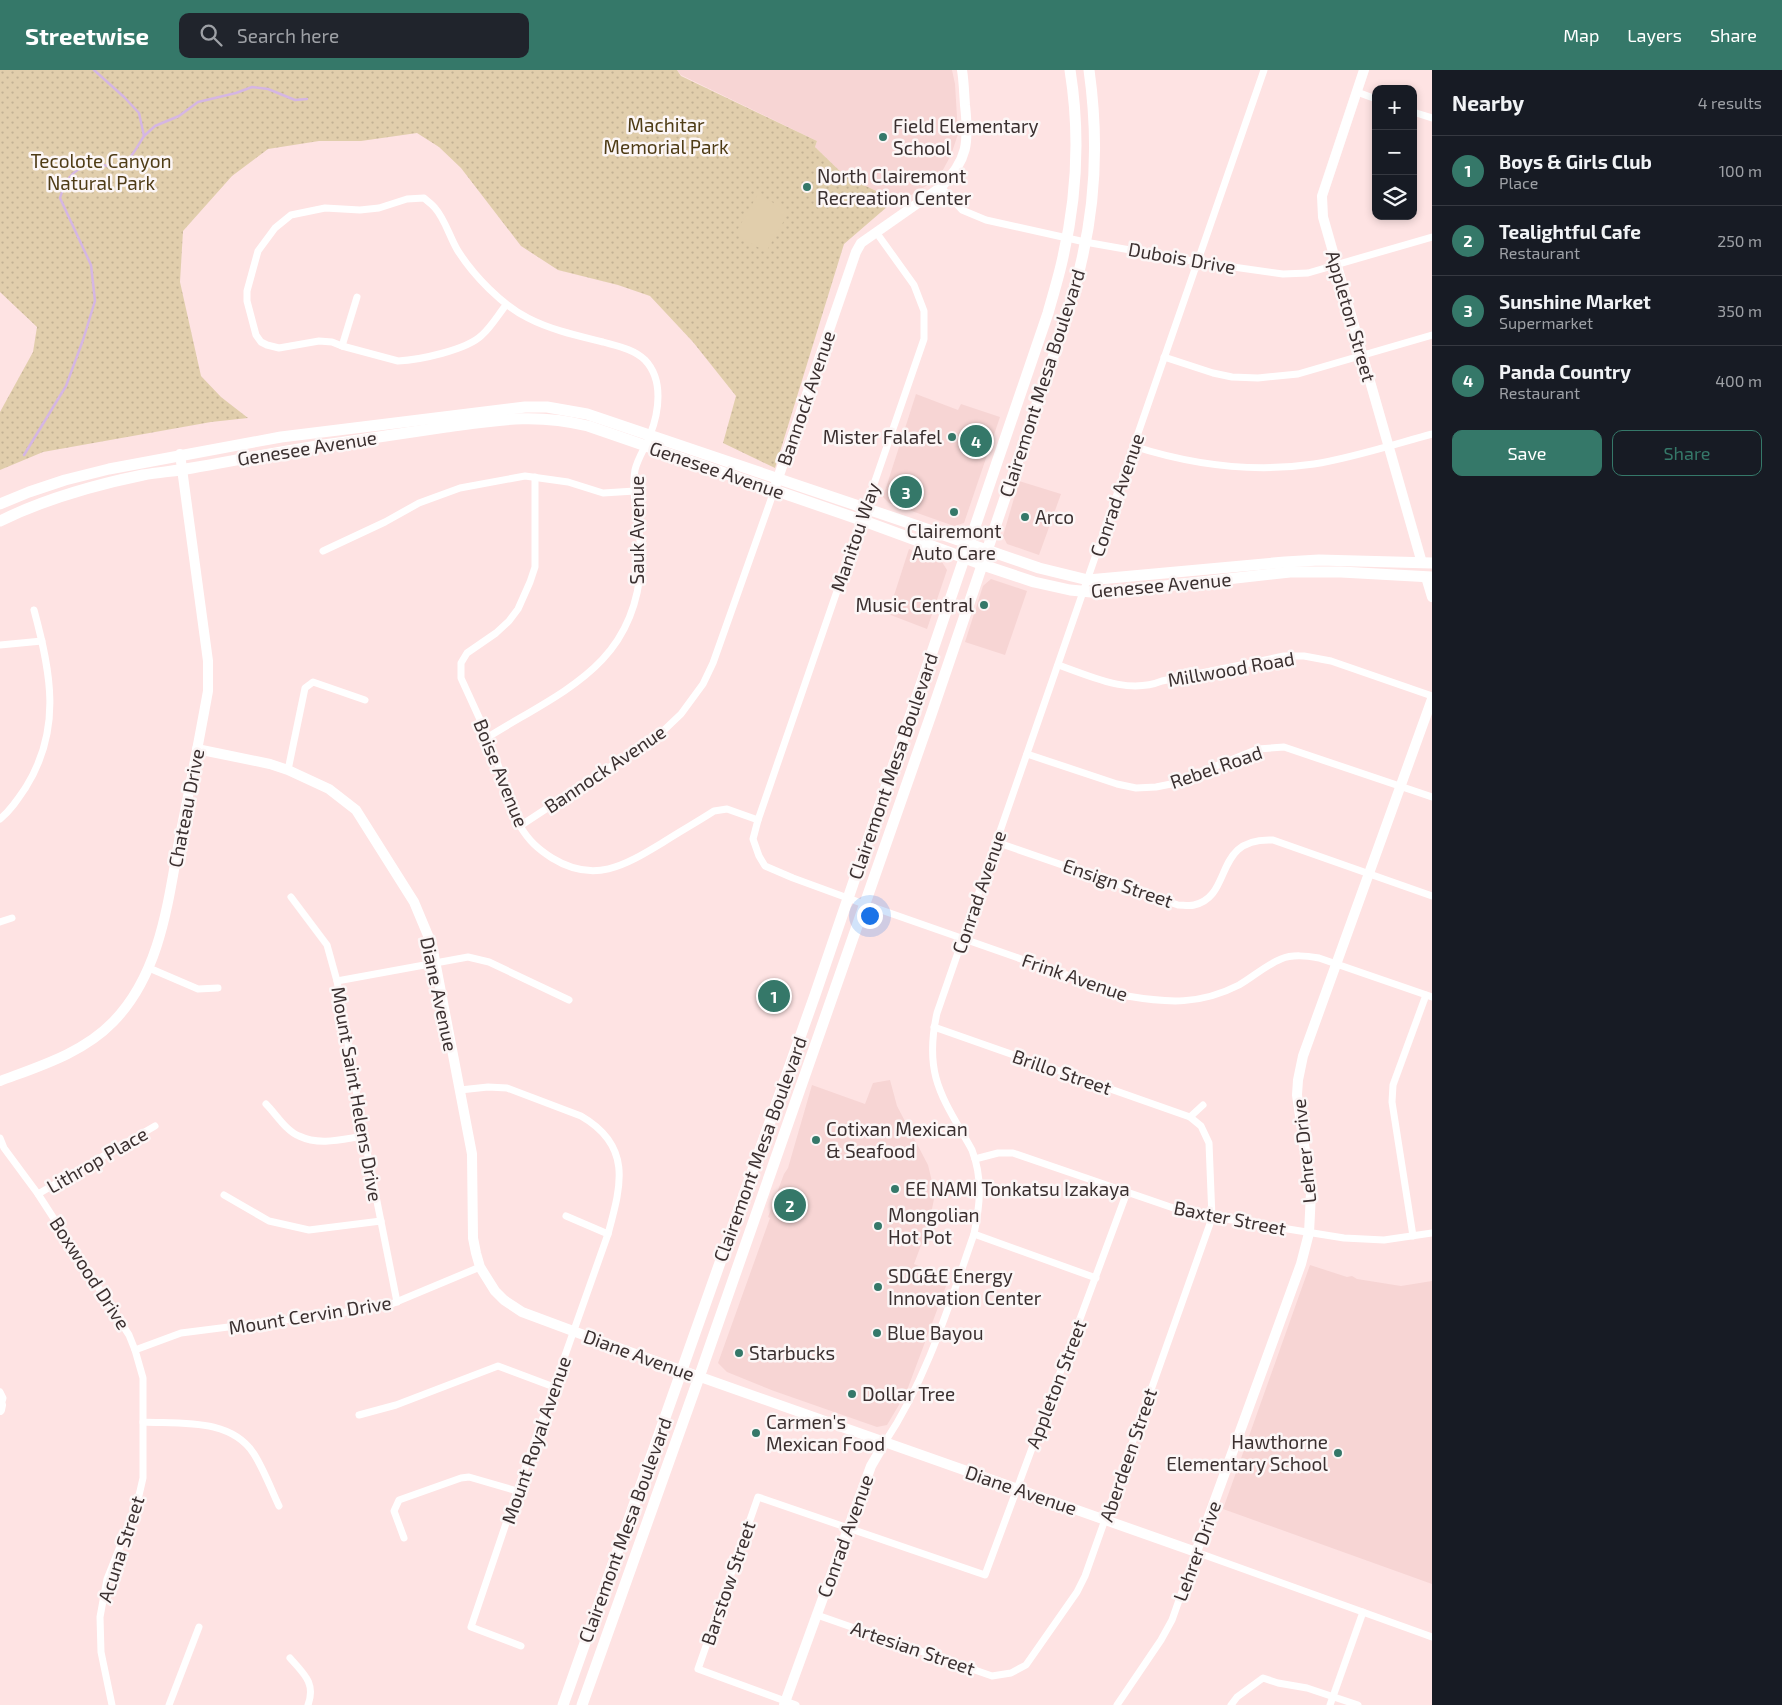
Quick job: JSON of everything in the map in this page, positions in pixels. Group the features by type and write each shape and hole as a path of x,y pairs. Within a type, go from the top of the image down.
{"main road":[{"name":"Clairemont Mesa Boulevard","path":"563,1705 770,1122 1048,313 1067,238 1075,183 1074,94 1070,70"},
{"name":"Clairemont Mesa Boulevard","path":"582,1705 934,705 1066,318 1081,263 1093,185 1095,143 1089,70"},
{"name":"Genesee Avenue","path":"0,504 28,492 65,480 180,454 281,436 525,407 547,407 570,410 650,434 987,551 1048,571 1088,580 1302,561 1427,563"},
{"name":"Genesee Avenue","path":"0,521 37,504 67,494 144,475 380,436 523,418 557,419 576,423 646,446 1034,582 1084,592 1102,592 1290,572 1315,571 1429,577"}],"street":[{"name":"Bannock Avenue","path":"520,826 660,734 681,714 703,684 714,663 856,252 861,243 941,188 951,177 965,152 968,134 962,70"},
{"name":"Conrad Avenue","path":"784,1703 871,1466 902,1415 921,1378 974,1234 980,1191 976,1159 943,1100 936,1083 932,1068 932,1039 937,1013 1264,70"},
{"name":"Appleton Street","path":"1364,70 1322,196 1323,217 1388,446 1427,563"},
{"path":"1357,92 1372,98"},
{"path":"1417,113 1432,118"},
{"name":"Dubois Drive","path":"941,188 962,210 986,220 1085,242 1198,262 1283,274 1308,273 1432,237"},
{"name":"Sauk Avenue","path":"342,346 332,342 319,341 279,348 261,342 256,335 247,301 247,291 258,251 275,228 291,215 325,208 360,210 379,208 407,199 424,198 436,209 459,252 486,286 506,304 529,319 558,330 628,349 644,360 654,375 658,393 654,421 635,471 641,562 638,592 633,610 622,635 604,660 594,670 488,737"},
{"name":"Manitou Way","path":"758,820 924,339 924,311 914,285 876,232"},
{"path":"357,297 342,346 398,361 460,348 473,342 483,335 506,304"},
{"path":"1164,357 1213,373 1232,377 1258,378 1298,374 1432,335"},
{"path":"1133,446 1168,457 1220,466 1255,468 1314,464 1432,434"},
{"name":"Chateau Drive","path":"0,1081 57,1060 95,1037 112,1022 128,1004 149,968 162,929 208,691 208,661 180,454"},
{"path":"323,551 385,522 419,503 460,488 525,476 568,482 603,493 635,491"},
{"name":"Boise Avenue","path":"536,477 535,567 530,582 518,609 509,621 496,633 467,653 461,663 461,678 488,737 520,826 533,844 565,866 582,870 608,870 629,863 714,811 727,809 758,820"},
{"path":"1427,563 1432,597"},
{"path":"0,820 12,808 34,774 44,749 50,723 50,698 46,657 34,610"},
{"path":"0,645 42,640"},
{"name":"Millwood Road","path":"1058,665 1121,686 1136,686 1152,685 1162,681 1284,656 1304,656 1331,661 1432,698"},
{"path":"288,770 305,688 314,682 365,700"},
{"name":"Lehrer Drive","path":"1117,1705 1161,1640 1172,1620 1301,1264 1309,1233 1312,1193 1297,1095 1303,1056 1432,698"},
{"name":"Rebel Road","path":"1027,754 1117,784 1136,788 1171,784 1258,749 1284,747 1432,797"},
{"name":"Diane Avenue","path":"197,749 270,764 329,789 356,810 414,902 432,945 472,1154 473,1238 476,1253 480,1267 495,1291 504,1300 522,1312 699,1377 1432,1637"},
{"name":"Frink Avenue","path":"758,820 753,839 765,866 864,904 1127,996 1160,1002 1205,998 1238,985 1282,958 1301,955 1319,958 1429,996"},
{"name":"Ensign Street","path":"996,842 1178,905 1194,905 1208,898 1216,889 1231,856 1247,843 1260,840 1273,840 1432,896"},
{"name":"Mount Saint Helens Drive","path":"291,897 327,944 337,981 364,1136 397,1302"},
{"path":"0,922 12,918"},
{"path":"337,981 468,957 489,962 569,1000"},
{"path":"149,968 198,989 218,988"},
{"path":"1413,1236 1392,1102 1393,1085 1429,996"},
{"name":"Brillo Street","path":"934,1027 1190,1117"},
{"name":"Mount Royal Avenue","path":"460,1090 488,1087 507,1088 580,1116 589,1121 606,1137 619,1166 619,1195 608,1234 471,1627 521,1646"},
{"path":"266,1104 290,1130 300,1136 326,1142 364,1136"},
{"path":"1203,1106 1190,1117 1201,1126 1209,1143 1212,1218"},
{"name":"Lithrop Place","path":"38,1194 155,1126"},
{"name":"Boxwood Drive","path":"0,1138 4,1148 38,1194 129,1335 143,1378 143,1422"},
{"name":"Baxter Street","path":"976,1159 998,1153 1014,1153 1188,1213 1212,1218 1344,1238 1384,1240 1432,1233"},
{"name":"Appleton Street","path":"848,1529 985,1575 1127,1192"},
{"path":"224,1195 269,1222 309,1230 381,1221"},
{"path":"566,1216 608,1234"},
{"name":"Aberdeen Street","path":"1011,1673 1026,1665 1077,1592 1085,1576 1212,1218"},
{"path":"974,1234 1096,1278"},
{"name":"Mount Cervin Drive","path":"135,1350 180,1333 389,1305 480,1267"},
{"path":"359,1415 396,1405 498,1366 554,1387"},
{"path":"0,1392 3,1398 1,1407"},
{"path":"143,1422 208,1425 230,1433 245,1444 254,1454 280,1506"},
{"name":"Acuna Street","path":"112,1705 100,1652 100,1617 106,1579 137,1504 143,1478 143,1422"},
{"path":"404,1538 394,1512 399,1500 461,1478 469,1477 517,1491"},
{"name":"Barstow Street","path":"784,1703 698,1668 758,1497 848,1529"},
{"path":"1330,1705 1363,1612"},
{"name":"Artesian Street","path":"817,1615 992,1676 1011,1673"},
{"path":"169,1705 199,1626"},
{"path":"290,1658 308,1678 311,1690 308,1705"},
{"path":"1232,1705 1237,1697 1263,1678 1278,1683 1307,1688 1358,1705"},
{"path":"784,1703 796,1705"}],"shaded area":[{"name":"Field Elementary School","path":"677,70 952,70 955,84 958,134 951,155 938,179 901,201 895,200 845,176 815,147 817,141 681,75"},
{"path":"916,394 958,410 961,404 1000,417 964,523 954,526 889,503 883,497"},
{"path":"1019,481 1061,494 1039,555 1007,544 1003,536"},
{"path":"909,549 942,562 947,570 927,629 888,614"},
{"path":"991,579 1027,591 1005,655 965,642 983,586"},
{"path":"890,1080 897,1106 928,1165 935,1194 929,1224 914,1264 949,1278 906,1393 887,1425 877,1427 774,1391 727,1372 718,1363 770,1218 768,1217 788,1168 812,1085 865,1104 873,1083"},
{"name":"Hawthorne Elementary School","path":"1310,1265 1347,1277 1352,1276 1357,1279 1401,1286 1432,1281 1432,1584 1223,1509"}],"green space":[{"path":"0,70 677,70 681,76 817,141 815,147 845,176 895,200 844,244 775,468 723,443 736,396 693,342 650,296 618,285 558,270 521,246 461,168 439,147 417,133 361,141 319,141 268,149 232,176 183,231 180,282 201,376 221,397 248,418 211,422 43,452 0,470 0,412 33,352 37,327 0,292"},
{"path":"758,194 789,212 766,252 735,234"}],"waterway":[{"path":"24,455 66,386 95,301 91,265 60,198 62,190 69,178 79,169 93,165 120,166 131,156 144,136 139,113 94,70"},
{"path":"144,136 155,126 179,116 198,102 252,87 268,89 295,100 307,99"}],"place":[{"name":"Field Elementary School","path":"883,137"},
{"name":"North Clairemont Recreation Center","path":"807,187"},
{"name":"Mister Falafel","path":"952,437"},
{"name":"Panda Country","path":"976,441"},
{"name":"Sunshine Market","path":"906,492"},
{"name":"Clairemont Auto Care","path":"954,512"},
{"name":"Arco","path":"1025,517"},
{"name":"Music Central","path":"984,605"},
{"name":"Boys & Girls Club","path":"774,996"},
{"name":"Cotixan Mexican & Seafood","path":"816,1140"},
{"name":"EE NAMI Tonkatsu Izakaya","path":"895,1189"},
{"name":"Tealightful Cafe","path":"790,1205"},
{"name":"Mongolian Hot Pot","path":"878,1226"},
{"name":"SDG&E Energy Innovation Center","path":"878,1287"},
{"name":"Blue Bayou","path":"877,1333"},
{"name":"Starbucks","path":"739,1353"},
{"name":"Dollar Tree","path":"852,1394"},
{"name":"Carmen's Mexican Food","path":"756,1433"},
{"name":"Hawthorne Elementary School","path":"1338,1453"}],"park label":[{"name":"Machitar Memorial Park","path":"666,136"},
{"name":"Tecolote Canyon Natural Park","path":"101,172"}]}
